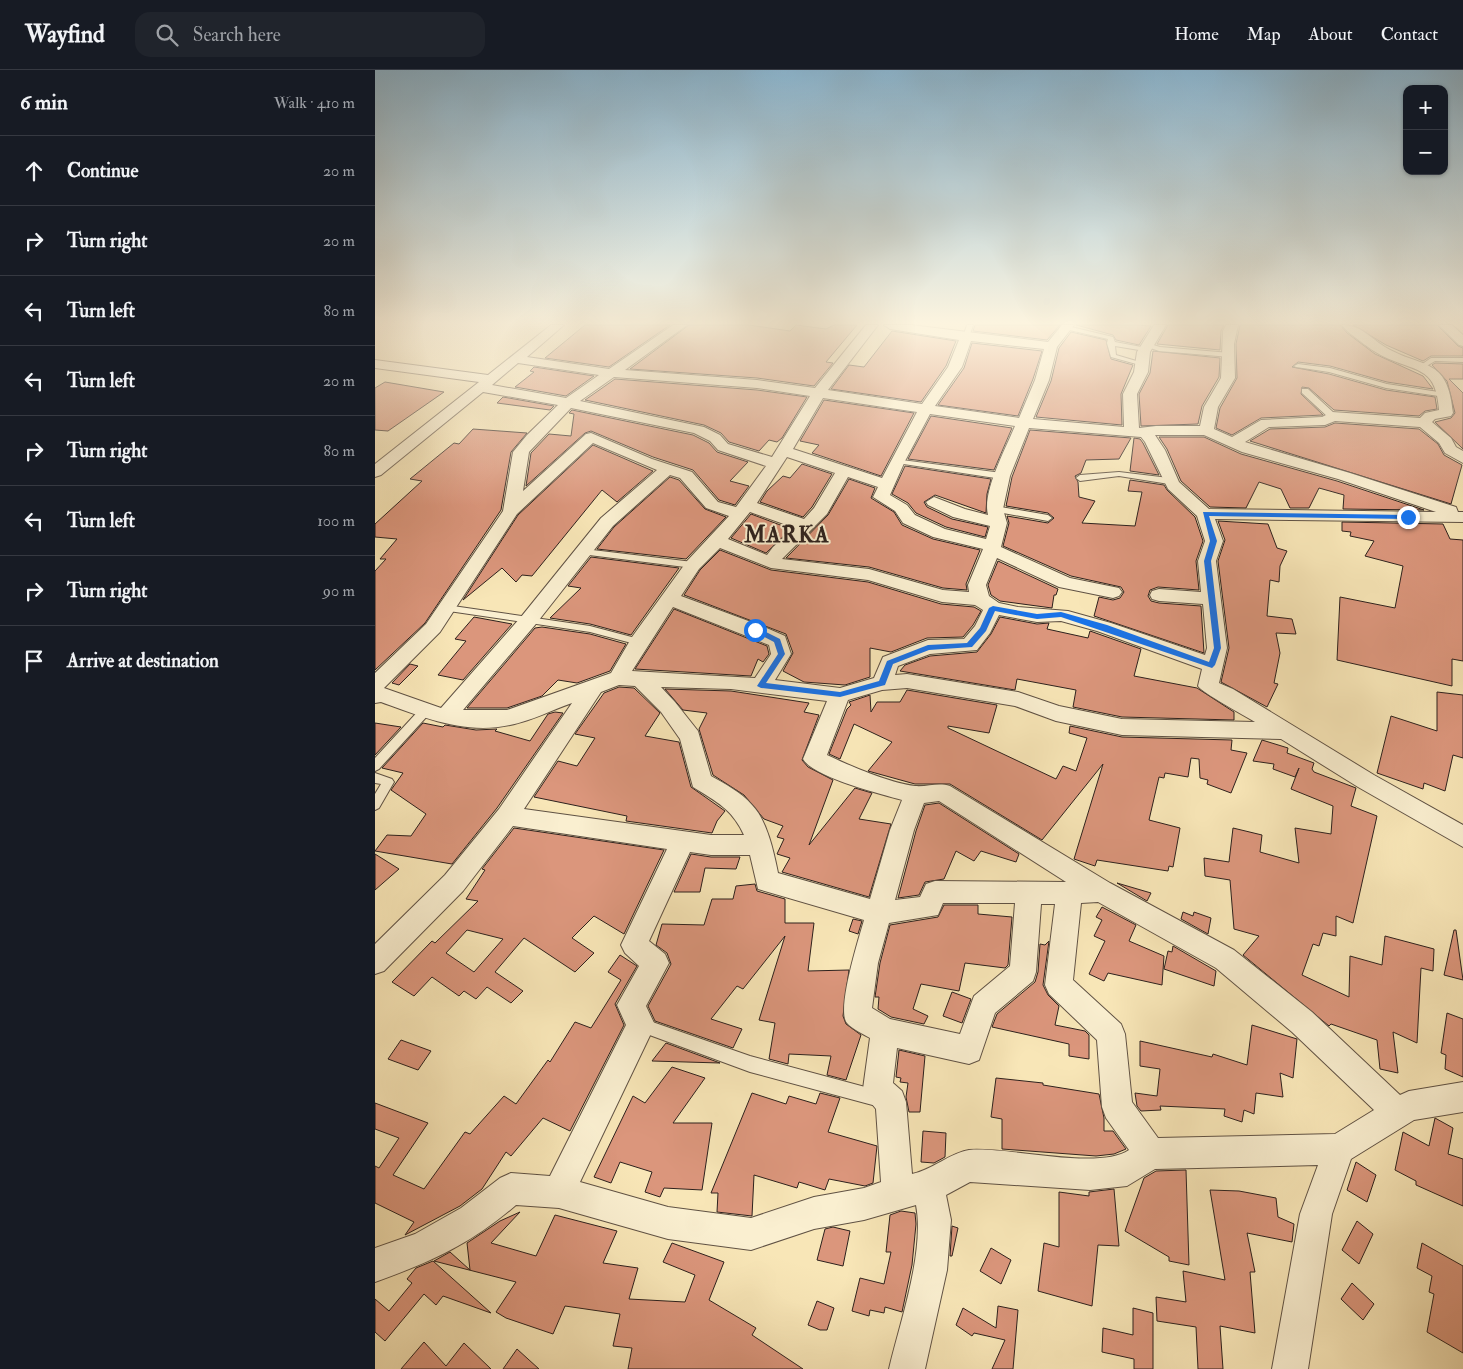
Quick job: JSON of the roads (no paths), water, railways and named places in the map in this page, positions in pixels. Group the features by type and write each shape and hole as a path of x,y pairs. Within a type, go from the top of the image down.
{"street":[{"path":"375,472 481,386"},
{"path":"495,386 699,430 715,438 723,448 779,457 843,472 887,485"},
{"path":"511,511 519,474 521,452 532,438 568,403 592,386"},
{"path":"768,386 1024,423 1138,432 1156,430 1206,431 1235,442 1247,449 1344,476 1448,510 1463,517"},
{"path":"618,678 639,642 671,599 693,565 717,542 743,509 825,386"},
{"path":"942,386 926,408 897,461 881,497 901,508 909,519 939,533 992,547 1065,583 1113,592"},
{"path":"882,683 890,662 928,648 969,645 983,629 986,604 977,585 992,547 1002,476 1040,386"},
{"path":"1132,386 1128,397 1138,432 1154,441 1169,480 1205,514 1214,541 1207,561 1217,648 1208,686 1226,694 1366,781 1463,837"},
{"path":"1206,431 1212,404 1221,395 1225,386"},
{"path":"1424,423 1430,416 1445,413 1451,396 1442,386"},
{"path":"1235,442 1266,423 1325,421 1332,416 1424,423 1446,441 1450,450 1463,458"},
{"path":"375,684 433,628 511,511 591,437 686,475 712,504 743,509 807,526"},
{"path":"445,716 528,620 607,522 668,469"},
{"path":"771,563 779,551 807,526 821,510 843,472"},
{"path":"934,502 959,513 997,516"},
{"path":"1205,514 1463,517"},
{"path":"717,542 771,563 869,575 942,596 1037,616 1061,615 1104,627 1212,665"},
{"path":"1061,615 1065,583"},
{"path":"1159,596 1212,599"},
{"path":"671,599 755,630 777,641 781,654 761,686"},
{"path":"375,696 382,695 425,710 460,719 508,718 618,678 731,682 840,695 882,683 907,681 1018,699 1056,714 1122,727 1288,731"},
{"path":"641,679 668,708 690,737 701,781 727,797 745,812 760,844 767,881 879,913 929,907 935,892 1069,894 1101,891"},
{"path":"375,962 454,883 507,816 594,686"},
{"path":"840,695 814,759 848,776 916,795 942,792 1101,891 1225,959 1301,1022 1399,1114"},
{"path":"916,795 903,830 865,963 857,1014 885,1032 969,1050 985,1005 1023,972 1029,892"},
{"path":"507,816 682,842 711,845 760,844"},
{"path":"559,1192 641,1025 631,1005 656,963 634,945 682,842"},
{"path":"1069,894 1059,985 1111,1034 1117,1107 1150,1154"},
{"path":"885,1032 879,1089 891,1102 913,1190 935,1220 930,1270 907,1369"},
{"path":"375,1265 423,1248 473,1220 511,1189 559,1192 668,1223 751,1234 814,1213 864,1204 913,1190 968,1166 1090,1174 1127,1170 1150,1154 1339,1149 1399,1114 1409,1106 1463,1097"},
{"path":"1290,1369 1316,1214 1339,1149"}],"lane":[{"path":"1385,386 1451,396"},
{"path":"1305,391 1332,416"},
{"path":"897,461 1002,476"},
{"path":"1080,478 1119,474 1169,480"},
{"path":"997,516 1048,518"},
{"path":"584,552 693,565"},
{"path":"446,608 590,629 639,642"},
{"path":"375,766 425,710"},
{"path":"375,778 389,782 375,805"},
{"path":"641,1025 750,1064 891,1102"}],"district":[{"name":"MARKA","path":"787,535"}]}
